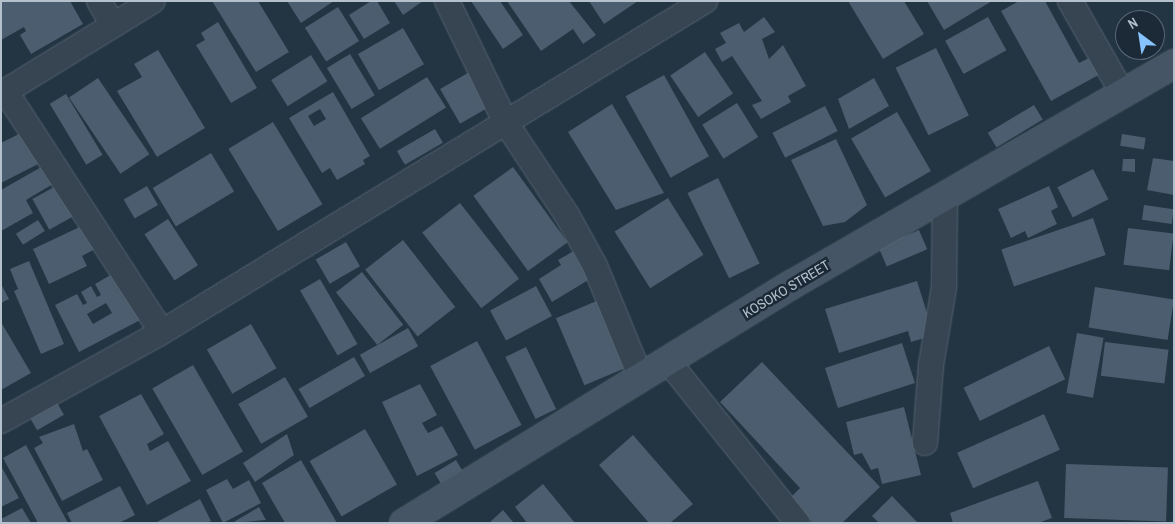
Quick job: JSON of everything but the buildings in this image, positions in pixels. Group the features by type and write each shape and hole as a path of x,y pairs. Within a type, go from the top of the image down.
{"street":[{"path":"99,1 113,25"},
{"path":"153,1 4,93 162,332"},
{"path":"447,1 506,123 567,215 595,266 641,378"},
{"path":"1,421 162,332 706,1"},
{"path":"1070,1 1122,92"},
{"name":"KOSOKO STREET","path":"404,523 668,361 1122,92 1174,64"},
{"path":"925,443 930,366 944,287 945,197"},
{"path":"668,361 798,523"}]}
